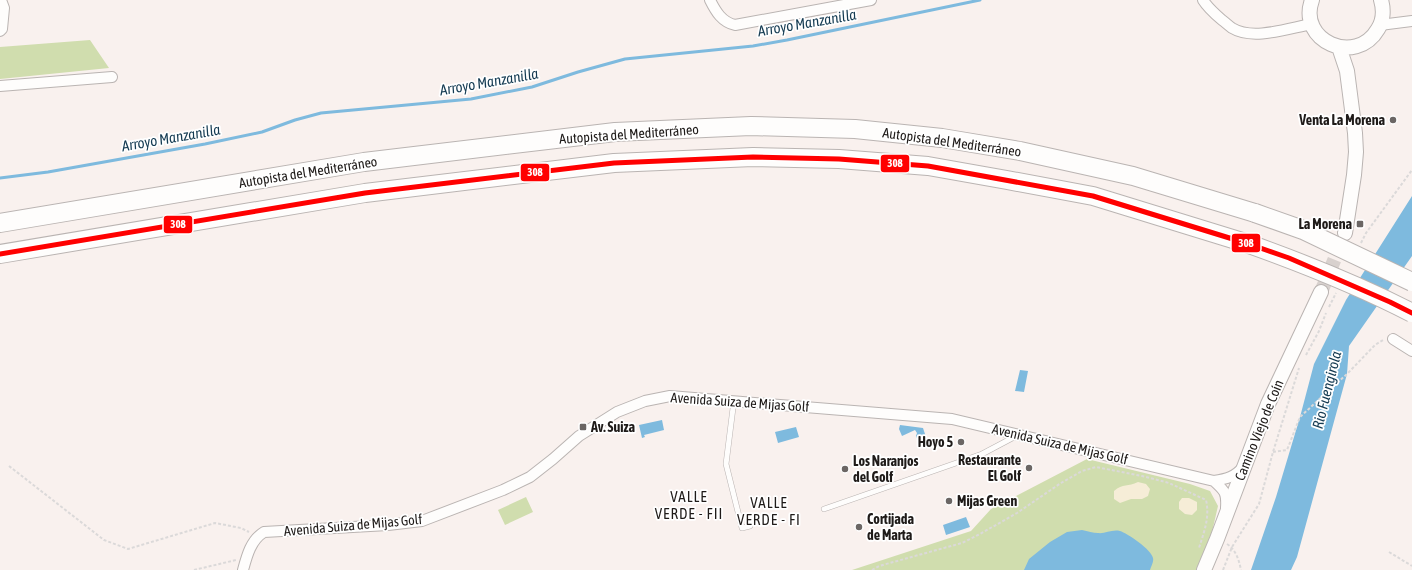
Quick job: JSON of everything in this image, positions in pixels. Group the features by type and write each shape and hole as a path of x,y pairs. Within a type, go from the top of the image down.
{"highway":[{"name":"Autopista del Mediterráneo","path":"0,223 364,162 615,132 751,126 863,130 942,138 1020,151 1133,176 1255,213 1302,230 1412,282"},
{"name":"Autopista del Mediterráneo","path":"0,254 365,193 614,163 753,157 838,159 920,166 1093,196 1250,244 1289,258 1412,313"}],"street":[{"path":"0,30 2,29 4,8 1,0"},
{"path":"711,1 721,19 728,24 736,25 871,0"},
{"path":"1203,0 1209,9 1233,29 1252,33 1273,33 1312,24"},
{"path":"1312,0 1310,15 1316,32 1322,39 1330,44 1348,48 1357,47 1367,42 1375,34 1380,25 1383,14 1381,0"},
{"path":"1380,25 1412,21"},
{"path":"1339,47 1347,71 1356,152 1345,233"},
{"path":"0,86 112,77"},
{"name":"Camino Viejo de Coín","path":"1204,570 1268,404 1321,292"},
{"path":"1393,339 1412,351"},
{"name":"Avenida Suiza de Mijas Golf","path":"257,536 264,532 388,525 422,521 504,490 530,477 579,436 617,412 645,400 670,396 952,419 1214,481 1232,477 1239,473 1245,465"},
{"path":"1214,481 1225,492 1227,497 1226,516"},
{"path":"243,570 251,547 257,536"}],"lane":[{"path":"738,401 733,408 726,464 742,528 750,526"},
{"path":"824,509 982,454 1019,435"}],"path":[{"path":"1359,248 1366,233 1412,170"},
{"path":"1304,358 1319,331 1326,311 1337,290"},
{"path":"1273,452 1287,450 1300,417 1347,374 1375,345 1384,340 1393,339"},
{"path":"1223,570 1232,547 1259,504 1273,452 1301,364"},
{"path":"9,466 104,540 128,549 215,523 241,528 257,536"},
{"path":"872,570 879,566 962,542 980,534 1017,513 1061,483 1082,471 1096,467 1170,483 1206,500 1208,508 1208,521 1197,553"},
{"path":"1217,538 1232,547 1239,559 1241,570"},
{"path":"1390,552 1412,566"},
{"path":"194,570 247,557"}],"green space":[{"path":"90,40 109,68 0,79 0,47"},
{"path":"1087,459 1190,484 1210,491 1218,506 1212,532 1197,570 852,570 971,531 991,509"},
{"path":"526,497 533,512 505,525 498,510"}],"sand":[{"path":"1138,482 1146,484 1150,489 1148,496 1142,499 1131,499 1120,503 1114,499 1114,491 1123,486"},
{"path":"1182,498 1189,498 1197,502 1197,510 1192,515 1185,514 1179,509 1179,502"}],"water":[{"name":"Rio Fuengirola","path":"1412,196 1412,256 1349,346 1347,374 1297,557 1291,570 1251,570 1276,497 1314,364 1346,300"},
{"path":"1020,370 1028,371 1024,392 1015,391"},
{"path":"662,420 664,430 644,435 645,437 642,438 639,425"},
{"path":"900,425 923,428 927,440 919,443 915,430 902,436 899,429"},
{"path":"796,427 799,437 778,443 775,432"},
{"path":"966,517 970,527 946,535 943,525"},
{"path":"1082,530 1094,533 1120,531 1128,535 1144,546 1152,555 1153,561 1150,570 1024,570 1029,559 1050,542 1067,532"}],"waterway":[{"name":"Arroyo Manzanilla","path":"0,178 48,172 205,144 262,132 295,120 321,113 471,99 532,87 625,59 753,46 980,0"}],"tunnel":[{"path":"1321,292 1343,239"}],"transit line":[{"name":"308","path":"0,254 365,193 614,163 753,157 839,159 928,166 1093,196 1249,244 1289,258 1412,313"}],"place":[{"name":"Venta La Morena","path":"1393,120"},
{"name":"La Morena","path":"1360,224"},
{"name":"Av. Suiza","path":"583,427"},
{"name":"Hoyo 5","path":"961,442"},
{"name":"Restaurante El Golf","path":"1029,468"},
{"name":"Los Naranjos del Golf","path":"845,469"},
{"name":"Mijas Green","path":"949,501"},
{"name":"Cortijada de Marta","path":"859,527"}],"district":[{"name":"VALLE VERDE - FII","path":"689,506"},
{"name":"VALLE VERDE - FI","path":"769,512"}]}
